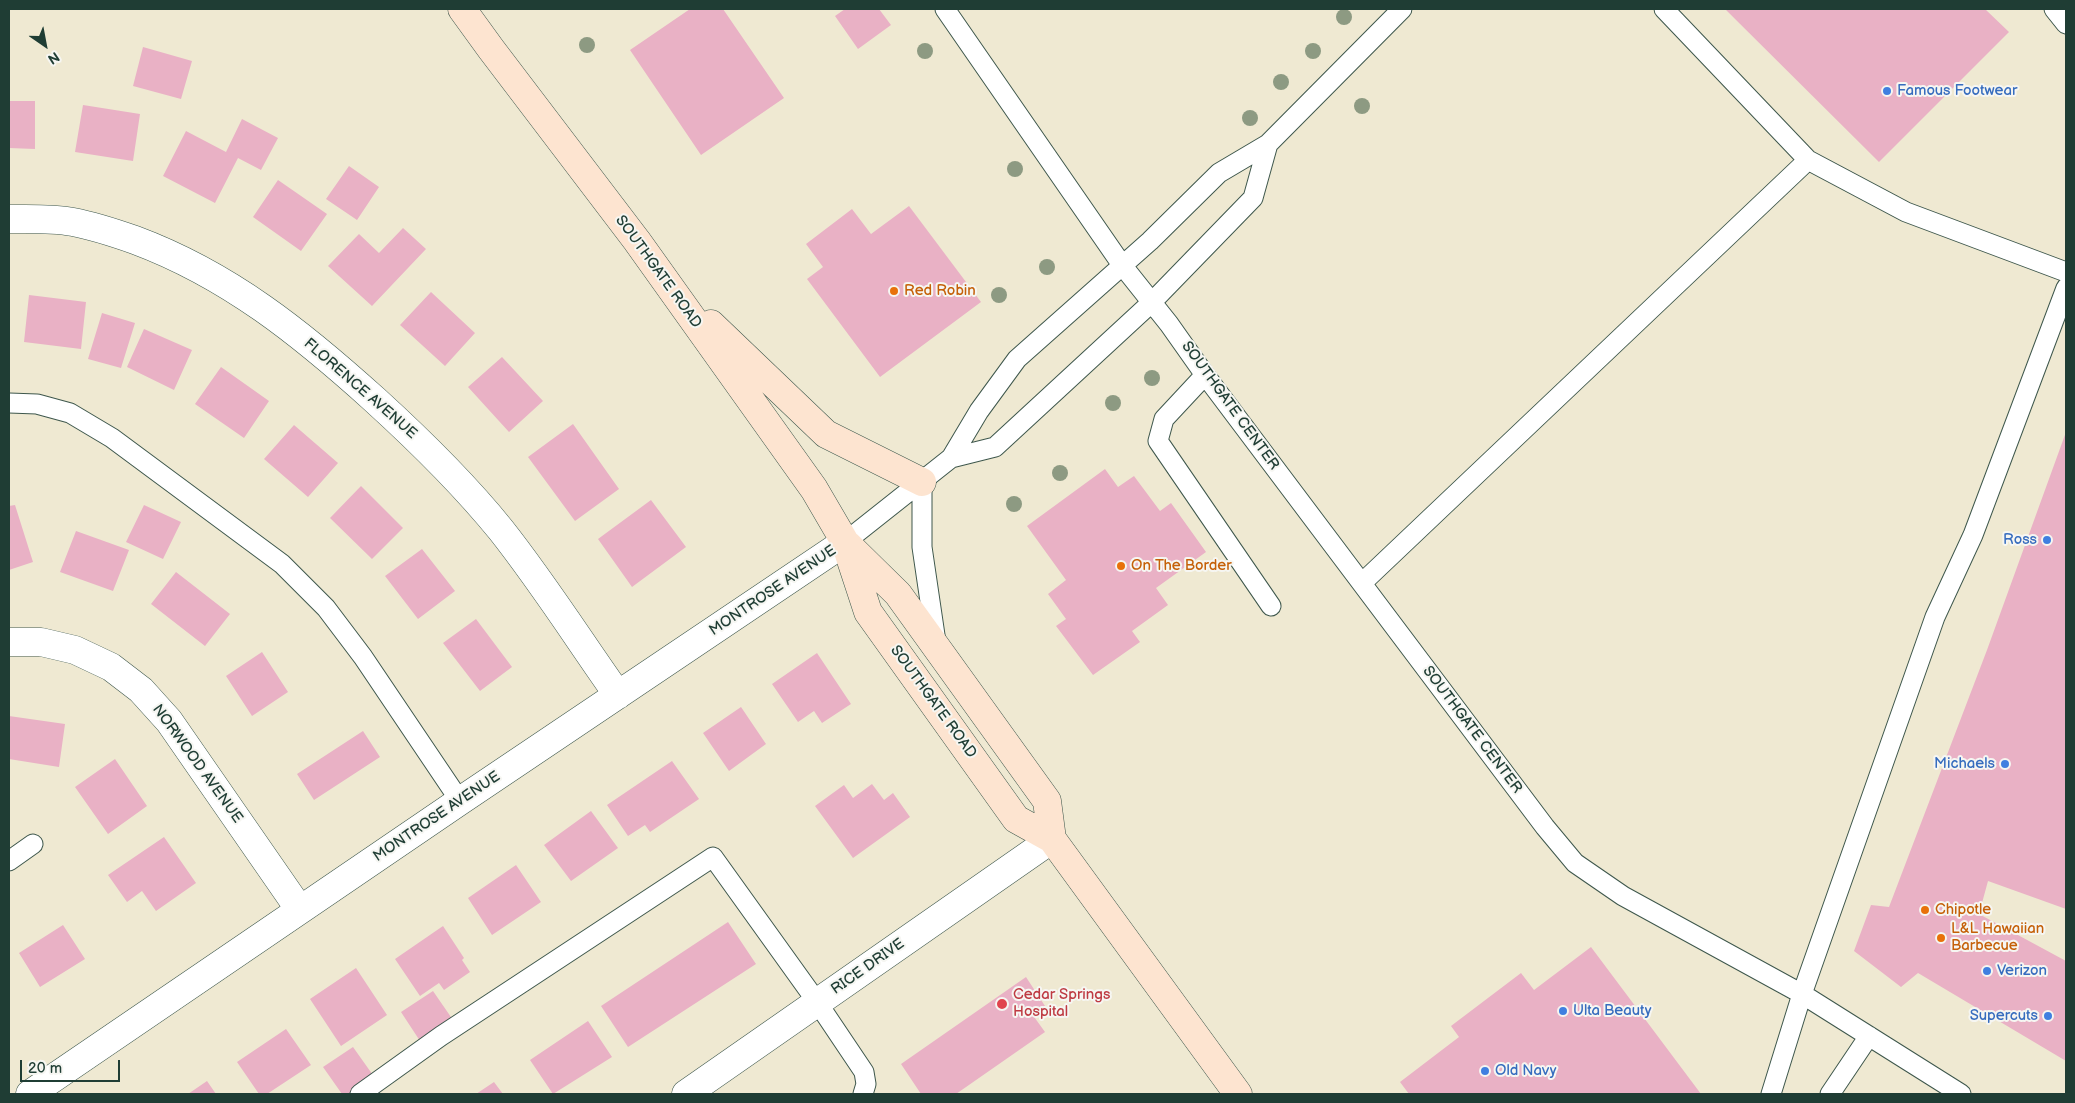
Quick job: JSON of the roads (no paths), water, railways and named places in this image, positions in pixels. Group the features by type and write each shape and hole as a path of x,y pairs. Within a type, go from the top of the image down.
{"street":[{"name":"SOUTHGATE ROAD","path":"462,9 662,277 814,489 845,542 868,612 1016,819 1052,839 1238,1094"},
{"name":"FLORENCE AVENUE","path":"9,219 72,222 114,232 161,250 198,267 238,290 330,359 431,452 470,494 530,569 618,695"},
{"path":"662,277 826,434 922,482"},
{"name":"SOUTHGATE ROAD","path":"845,542 898,594 1047,801 1052,839"},
{"name":"MONTROSE AVENUE","path":"30,1094 460,800 845,542"},
{"name":"NORWOOD AVENUE","path":"9,642 41,642 75,650 111,667 142,690 170,721 300,910"},
{"name":"RICE DRIVE","path":"686,1094 1052,839"}],"lane":[{"name":"SOUTHGATE CENTER","path":"945,9 1122,265 1169,324 1205,375 1545,827 1575,862 1623,896 1802,994 1961,1094"},
{"path":"845,542 951,458 979,411 1017,359 1122,265 1219,173 1268,144 1402,9"},
{"path":"1664,9 1808,160 1906,212 2066,272"},
{"path":"2054,9 2066,24"},
{"path":"951,458 995,447 1151,303 1253,198 1268,144"},
{"path":"1362,583 1808,160"},
{"path":"1771,1094 1802,994 1935,617 1973,535 2066,288"},
{"path":"1205,375 1164,419 1158,442 1270,606"},
{"path":"9,403 37,404 70,413 112,438 282,564 326,608 358,650 460,800"},
{"path":"922,482 922,547 937,648"},
{"path":"9,861 33,844"},
{"path":"360,1094 441,1036 713,857 817,1002 864,1072 866,1084 863,1094"},
{"path":"1830,1094 1869,1036"}],"place":[{"name":"Famous Footwear","path":"1887,91"},
{"name":"Red Robin","path":"894,291"},
{"name":"Ross","path":"2047,540"},
{"name":"On The Border","path":"1121,566"},
{"name":"Michaels","path":"2005,764"},
{"name":"Chipotle","path":"1925,910"},
{"name":"L&L Hawaiian Barbecue","path":"1941,938"},
{"name":"Verizon","path":"1987,971"},
{"name":"Cedar Springs Hospital","path":"1002,1004"},
{"name":"Ulta Beauty","path":"1563,1011"},
{"name":"Supercuts","path":"2048,1016"},
{"name":"Old Navy","path":"1485,1071"}]}
